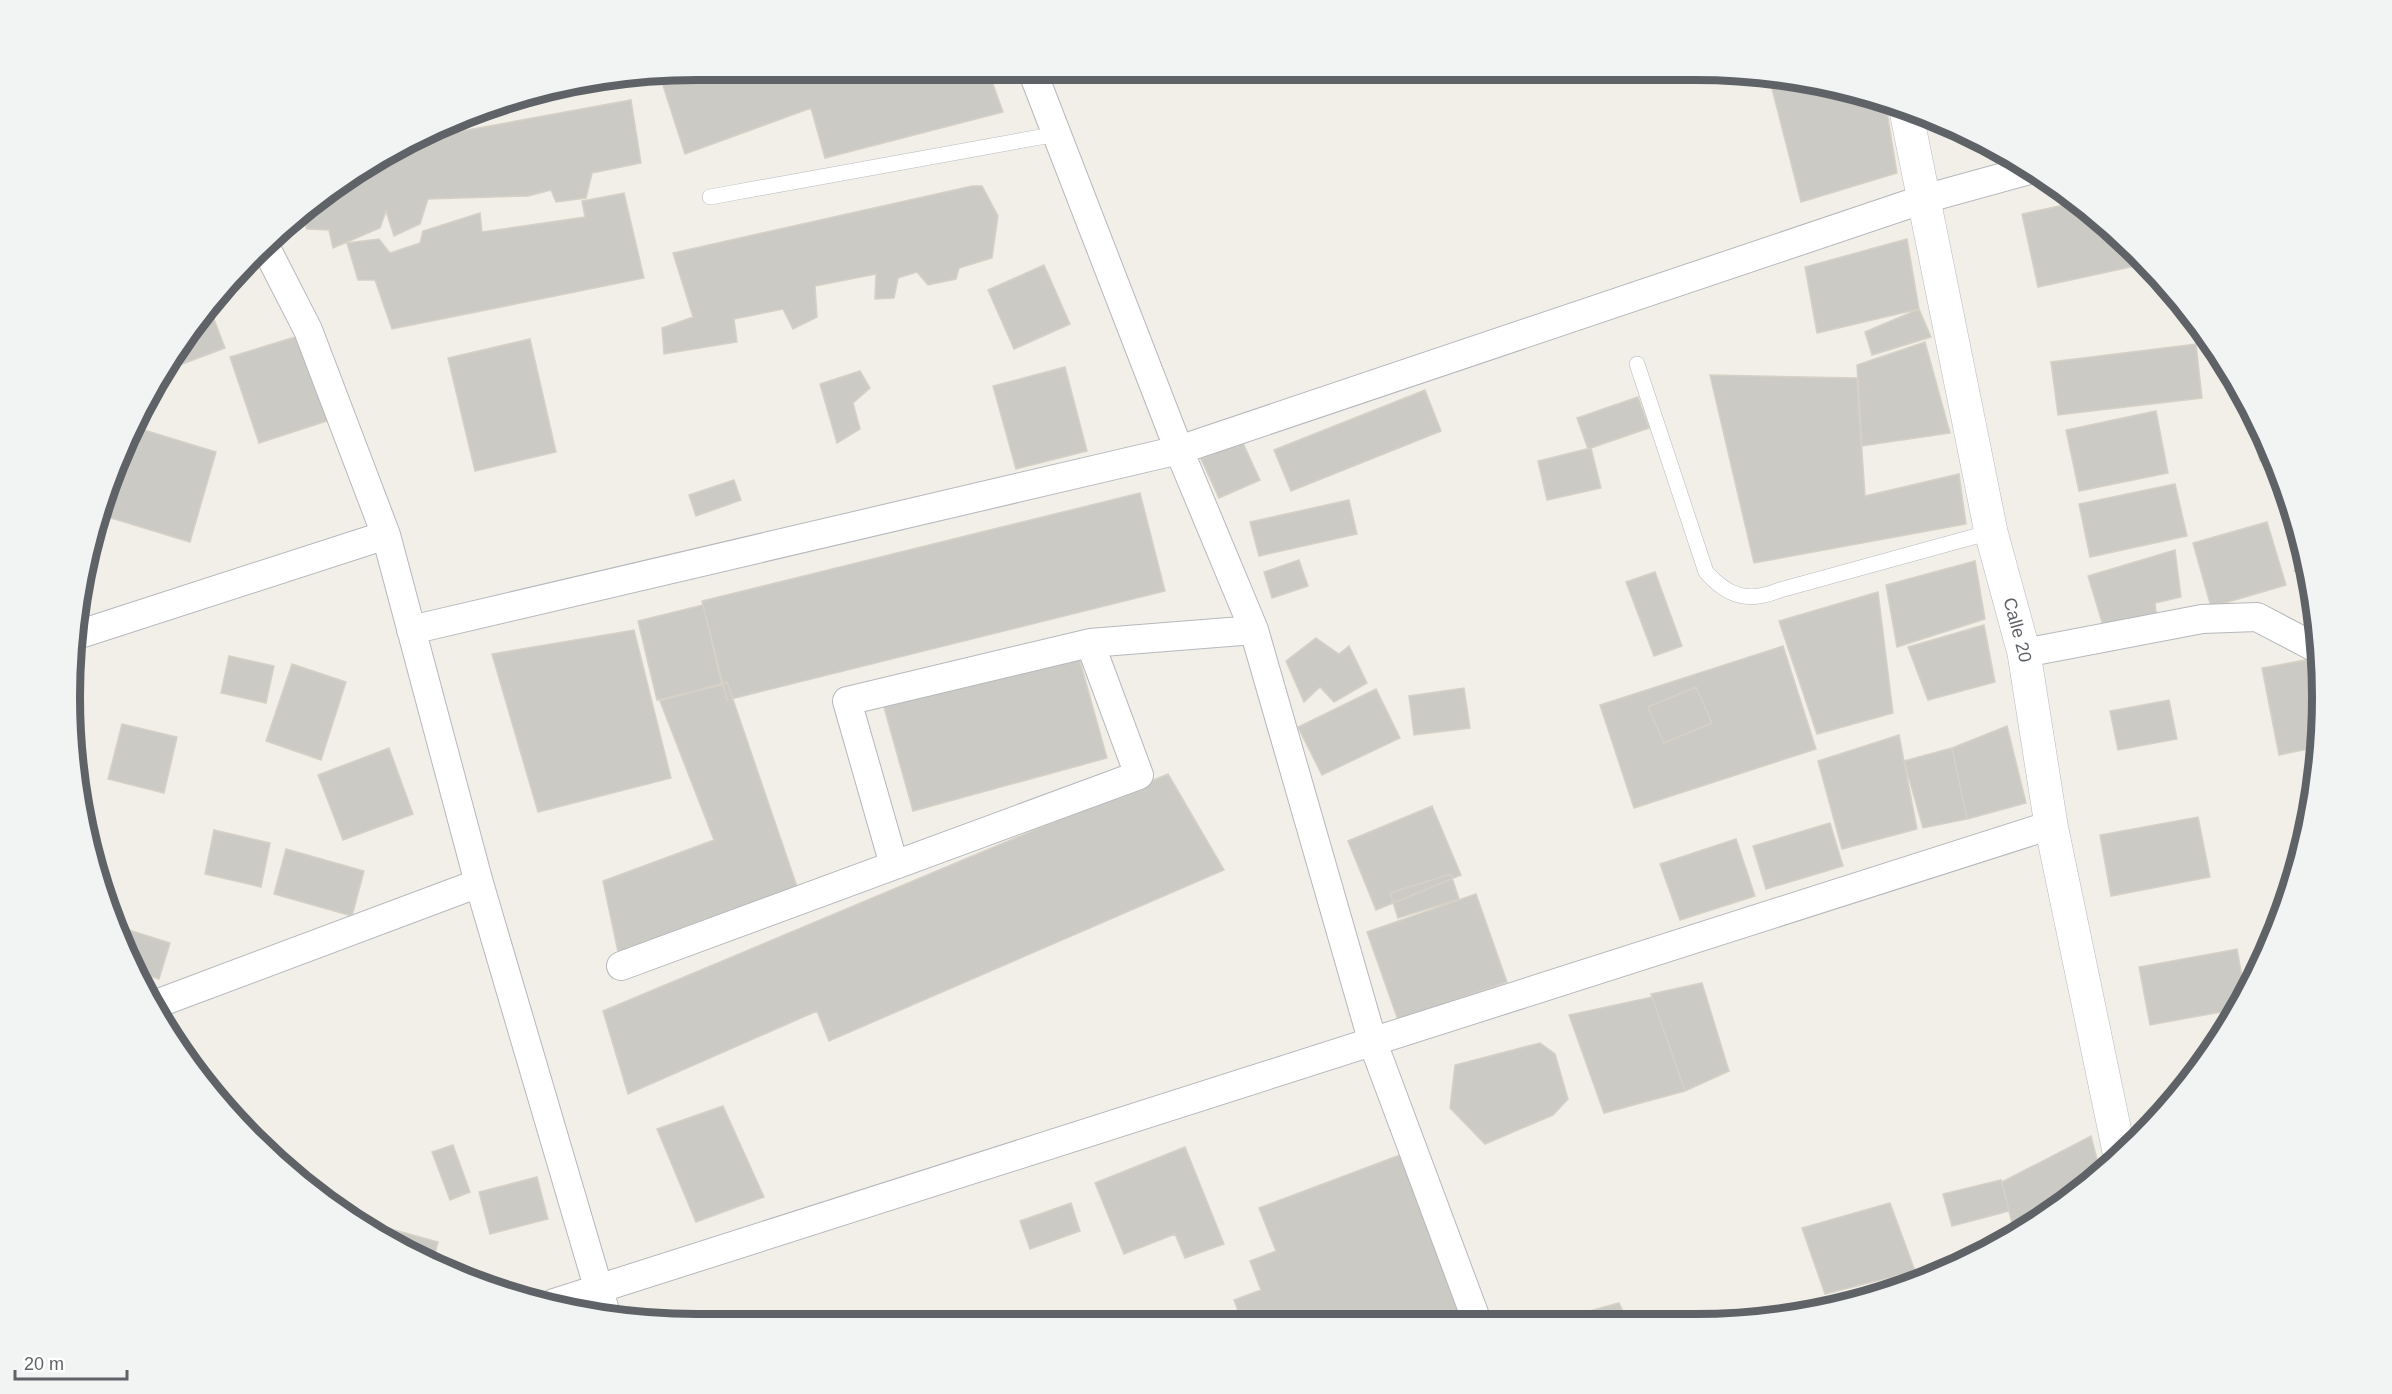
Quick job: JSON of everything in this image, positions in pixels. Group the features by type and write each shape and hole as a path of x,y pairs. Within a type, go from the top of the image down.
{"main road":[{"name":"Calle 20","path":"1907,118 1991,532 2024,653 2050,825 2118,1147"}],"street":[{"path":"1035,79 1179,450 1254,630 1373,1043 1475,1315"},
{"path":"411,630 1179,450 1924,199 2020,173"},
{"path":"269,252 308,330 386,535 479,883 602,1301"},
{"path":"83,633 386,535"},
{"path":"2024,653 2202,620 2257,617 2310,645"},
{"path":"894,865 847,701 1090,643 1254,630"},
{"path":"621,966 1139,775 1090,643"},
{"path":"574,1302 602,1301 1373,1043 2050,825"},
{"path":"160,1002 479,883"}],"lane":[{"path":"710,197 1056,134"},
{"path":"1636,364 1706,572 1728,592 1739,596 1768,595 1991,532"}],"building":[{"path":"991,79 1003,112 825,158 811,108 685,154 662,81"},
{"path":"1771,85 1815,91 1887,110 1897,173 1801,202"},
{"path":"631,100 641,163 592,173 586,198 556,202 551,190 528,196 428,199 420,224 394,236 386,211 380,228 333,248 329,230 307,229 304,221 354,184 388,162 444,134"},
{"path":"972,186 982,186 998,216 992,258 959,268 956,279 928,285 917,272 898,278 894,298 875,299 876,274 815,286 817,317 793,329 783,309 734,319 737,342 664,354 662,328 693,317 673,253"},
{"path":"624,193 644,278 392,329 375,280 358,280 347,243 379,239 390,253 420,243 423,231 480,213 482,232 585,217 582,201"},
{"path":"2067,204 2137,266 2038,287 2022,214"},
{"path":"1907,239 1919,309 1817,333 1805,267"},
{"path":"1044,265 1070,324 1014,349 988,290"},
{"path":"1919,309 1931,337 1872,355 1865,332"},
{"path":"212,315 225,348 176,366"},
{"path":"305,334 333,419 259,443 230,357"},
{"path":"530,339 556,452 475,471 448,358"},
{"path":"1925,342 1950,433 1862,446 1857,365"},
{"path":"2196,344 2202,398 2058,415 2051,362"},
{"path":"1065,367 1087,451 1016,469 993,386"},
{"path":"860,371 870,388 853,403 860,429 837,443 820,384"},
{"path":"1710,375 1857,378 1865,496 1959,474 1966,524 1754,563"},
{"path":"1425,390 1441,431 1291,491 1274,450"},
{"path":"1638,397 1649,428 1588,449 1577,418"},
{"path":"2156,411 2168,473 2079,491 2066,430"},
{"path":"141,429 216,452 190,542 107,517"},
{"path":"2253,433 2264,460 2260,461"},
{"path":"1242,441 1260,480 1219,498 1201,459"},
{"path":"1591,448 1601,488 1547,500 1538,461"},
{"path":"734,480 741,500 696,516 689,495"},
{"path":"2175,484 2187,536 2090,557 2079,504"},
{"path":"1140,493 1165,591 727,700 702,601"},
{"path":"1349,500 1357,534 1259,556 1250,522"},
{"path":"2267,522 2286,585 2211,607 2193,543"},
{"path":"2175,550 2181,597 2155,603 2157,619 2105,632 2088,576"},
{"path":"1299,560 1308,586 1272,598 1264,572"},
{"path":"1975,561 1985,619 1897,647 1886,585"},
{"path":"2297,562 2300,573 2294,571"},
{"path":"1655,572 1682,646 1654,656 1626,582"},
{"path":"1878,592 1893,713 1817,734 1779,621"},
{"path":"703,605 722,685 657,700 638,621"},
{"path":"1984,625 1995,682 1928,700 1908,647"},
{"path":"634,630 671,778 538,812 492,654"},
{"path":"1316,638 1339,654 1349,646 1367,683 1334,702 1320,687 1304,702 1286,661"},
{"path":"1783,646 1816,749 1634,808 1600,705"},
{"path":"1076,647 1107,758 913,811 882,700"},
{"path":"229,656 274,666 266,703 221,693"},
{"path":"2311,659 2310,749 2279,755 2262,668"},
{"path":"292,664 346,682 321,760 266,741"},
{"path":"727,682 803,904 621,966 603,881 714,840 660,701"},
{"path":"1696,687 1712,723 1664,743 1648,707"},
{"path":"1464,688 1470,728 1414,735 1409,696"},
{"path":"1376,689 1400,738 1322,775 1298,727"},
{"path":"2169,700 2177,739 2118,750 2110,711"},
{"path":"122,724 177,737 164,793 108,779"},
{"path":"2007,726 2026,803 1967,819 1952,748"},
{"path":"1899,735 1917,829 1842,849 1818,761"},
{"path":"389,748 413,814 343,840 318,775"},
{"path":"1952,748 1967,819 1923,828 1904,761"},
{"path":"1168,774 1224,870 829,1041 817,1011 628,1094 603,1011"},
{"path":"1432,806 1461,875 1376,910 1348,841"},
{"path":"2198,817 2210,877 2111,896 2100,835"},
{"path":"1830,823 1843,866 1766,889 1753,846"},
{"path":"214,830 270,843 261,887 205,874"},
{"path":"1736,839 1755,896 1680,920 1660,864"},
{"path":"286,849 364,871 352,916 274,894"},
{"path":"1451,874 1459,899 1398,918 1390,893"},
{"path":"1476,894 1507,982 1398,1020 1367,932"},
{"path":"125,929 170,943 159,979 145,975"},
{"path":"2237,949 2243,982 2227,1011 2150,1025 2139,967"},
{"path":"1702,983 1729,1071 1685,1091 1651,994"},
{"path":"1652,997 1685,1091 1604,1113 1569,1015"},
{"path":"1540,1043 1555,1054 1568,1099 1553,1115 1485,1144 1450,1108 1455,1065"},
{"path":"723,1106 764,1197 696,1222 657,1129"},
{"path":"2091,1136 2098,1164 2071,1187 2013,1226 2002,1182"},
{"path":"453,1145 470,1192 450,1200 432,1152"},
{"path":"1185,1147 1224,1244 1185,1258 1175,1234 1124,1254 1095,1183"},
{"path":"1400,1155 1461,1315 1240,1315 1234,1300 1261,1290 1250,1261 1276,1251 1259,1208"},
{"path":"537,1177 548,1219 490,1234 479,1192"},
{"path":"2001,1180 2009,1211 1952,1226 1943,1194"},
{"path":"1071,1203 1080,1231 1030,1249 1020,1221"},
{"path":"1890,1203 1915,1271 1825,1294 1802,1228"},
{"path":"378,1225 438,1242 434,1256"},
{"path":"1619,1303 1625,1315 1575,1315"}]}
